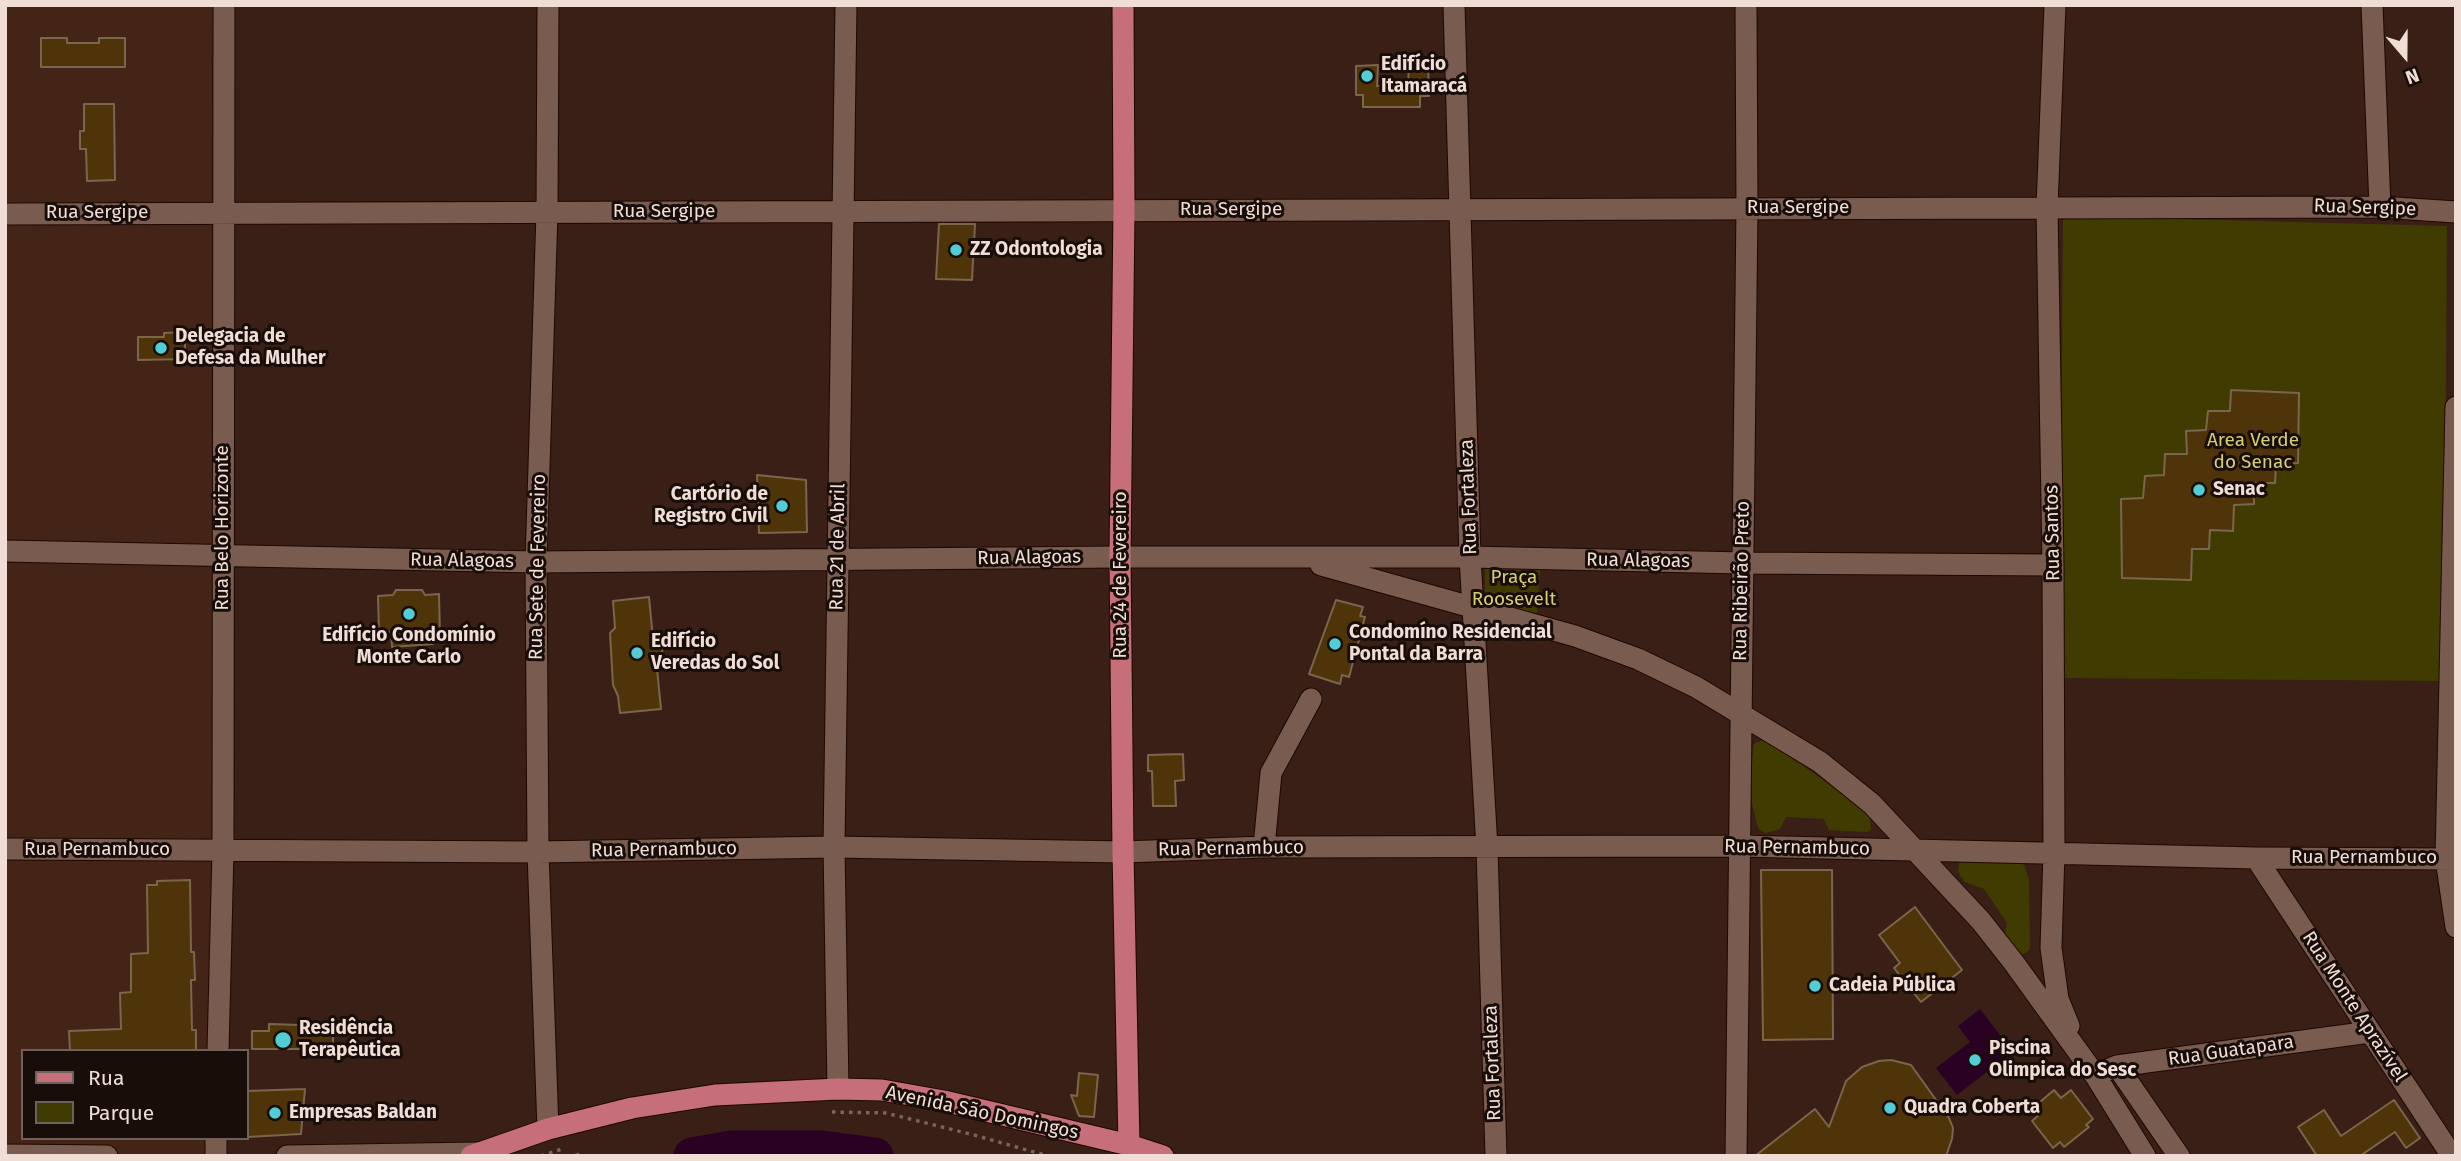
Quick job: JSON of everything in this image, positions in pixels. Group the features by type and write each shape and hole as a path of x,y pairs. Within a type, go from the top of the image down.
{"main road":[{"name":"Rua 24 de Fevereiro","path":"1115,1147 1123,852 1120,556 1124,210 1123,5"},
{"name":"Avenida São Domingos","path":"475,1154 548,1129 632,1108 715,1095 838,1088 882,1090 944,1101 1115,1147 1158,1155"}],"street":[{"name":"Rua Belo Horizonte","path":"218,1049 222,851 224,5"},
{"name":"Rua Sete de Fevereiro","path":"548,5 547,212 536,562 538,852 548,1129"},
{"name":"Rua 21 de Abril","path":"838,1088 834,847 846,5"},
{"name":"Rua Fortaleza","path":"1454,5 1470,557 1488,848 1496,1156"},
{"name":"Rua Ribeirão Preto","path":"1736,1156 1747,208 1746,5"},
{"name":"Rua Santos","path":"2055,5 2047,207 2053,565 2054,852 2051,948 2058,999 2081,1056"},
{"path":"2372,5 2380,207"},
{"name":"Rua Sergipe","path":"5,214 2047,207 2380,207 2456,212"},
{"path":"2456,407 2451,859 2456,927"},
{"name":"Rua Alagoas","path":"5,551 536,562 1120,556 1470,557 1743,563 2053,565"},
{"path":"1295,558 1575,636 1637,659 1696,687 1820,762 1872,804 1981,920 2095,1075 2145,1156"},
{"path":"1265,847 1271,773 1311,699"},
{"name":"Rua Pernambuco","path":"5,849 538,852 834,847 1123,852 1265,847 1740,846 2256,858 2451,859"},
{"name":"Rua Monte Aprazível","path":"2256,858 2452,1156"},
{"path":"2014,963 2037,965 2046,959 2051,948"},
{"name":"Rua Guatapara","path":"2095,1075 2117,1066 2370,1032"},
{"path":"2117,1066 2179,1156"},
{"path":"287,1156 475,1154"},
{"path":"5,1155 107,1156"}],"path":[{"path":"822,1112 886,1113 1048,1156"},
{"path":"541,1156 575,1145"}],"shaded area":[{"path":"5,5 232,5 226,1049 21,1049 21,1140 226,1140 226,1156 5,1156"},
{"name":"Piscina Olimpica do Sesc","path":"1980,1009 2013,1052 1957,1095 1936,1068 1970,1042 1958,1026"}],"green space":[{"name":"Area Verde do Senac","path":"2063,216 2447,226 2444,681 2060,678"},
{"name":"Praça Roosevelt","path":"1485,563 1541,563 1536,621 1485,607"},
{"path":"1767,741 1855,802 1870,819 1871,830 1829,830 1824,819 1786,817 1780,829 1765,833 1758,828 1750,795 1753,748 1755,743"},
{"path":"1960,859 2016,859 2024,865 2029,880 2030,944 2029,950 2024,954 2016,951 2008,939 2005,933 2007,923 1984,889 1965,882 1960,875"}],"building":[{"path":"41,38 67,38 67,43 99,43 99,38 125,38 125,67 41,67"},
{"name":"Edifício Itamaracá","path":"1409,62 1428,62 1429,96 1420,96 1420,107 1363,107 1363,95 1356,95 1356,66 1378,65 1377,86 1408,86"},
{"path":"84,104 114,104 115,180 87,181 86,149 80,149 80,131 84,131"},
{"name":"ZZ Odontologia","path":"939,224 975,224 972,280 936,279"},
{"name":"Delegacia de Defesa da Mulher","path":"185,332 185,359 138,360 138,337 164,337 164,333"},
{"name":"Senac","path":"2231,390 2299,393 2298,463 2276,464 2275,483 2254,483 2254,504 2234,505 2233,531 2210,530 2209,549 2192,549 2191,580 2122,578 2121,499 2143,498 2145,476 2164,475 2165,454 2187,454 2186,431 2206,430 2208,411 2230,411"},
{"name":"Cartório de Registro Civil","path":"757,475 806,480 807,532 759,533"},
{"name":"Edifício Condomínio Monte Carlo","path":"396,590 422,590 425,595 439,594 440,637 433,637 433,644 392,647 391,632 379,632 378,596 393,595"},
{"name":"Edifício Veredas do Sol","path":"649,597 653,639 661,638 664,668 657,669 661,709 620,713 618,696 613,685 610,633 615,628 613,601"},
{"name":"Condomíno Residencial Pontal da Barra","path":"1336,600 1363,607 1360,616 1365,617 1349,677 1342,675 1340,684 1309,674"},
{"path":"1183,754 1184,780 1175,781 1176,806 1153,806 1152,771 1148,771 1148,755"},
{"name":"Cadeia Pública","path":"1761,870 1832,870 1833,1039 1763,1040"},
{"path":"190,880 191,952 194,952 195,980 191,980 192,1030 196,1030 196,1049 70,1049 69,1031 121,1029 120,993 131,992 131,954 148,953 147,885 157,885 157,881"},
{"path":"1915,907 1962,970 1921,1002 1894,968 1900,963 1879,935"},
{"name":"Residência Terapêutica","path":"269,1024 333,1026 333,1049 252,1049 252,1031 269,1031"},
{"name":"Quadra Coberta","path":"1891,1060 1911,1065 1949,1118 1953,1128 1946,1156 1755,1156 1815,1109 1829,1127 1846,1081 1862,1067"},
{"path":"1079,1073 1098,1075 1094,1117 1079,1116 1071,1095 1077,1096"},
{"name":"Empresas Baldan","path":"305,1089 301,1134 248,1137 248,1091"},
{"path":"2054,1090 2061,1098 2071,1090 2093,1119 2086,1125 2089,1127 2064,1147 2060,1142 2053,1148 2032,1121 2039,1115 2033,1108"},
{"path":"2394,1100 2420,1138 2406,1148 2395,1132 2360,1156 2317,1156 2298,1127 2324,1110 2341,1136"}],"waterway":[{"path":"692,1156 732,1149 822,1149 875,1156"}],"place":[{"name":"Edifício Itamaracá","path":"1367,76"},
{"name":"ZZ Odontologia","path":"956,250"},
{"name":"Delegacia de Defesa da Mulher","path":"161,348"},
{"name":"Senac","path":"2199,490"},
{"name":"Cartório de Registro Civil","path":"782,506"},
{"name":"Edifício Condomínio Monte Carlo","path":"409,614"},
{"name":"Condomíno Residencial Pontal da Barra","path":"1335,644"},
{"name":"Edifício Veredas do Sol","path":"637,653"},
{"name":"Cadeia Pública","path":"1815,986"},
{"name":"Residência Terapêutica","path":"283,1040"},
{"name":"Piscina Olimpica do Sesc","path":"1975,1060"},
{"name":"Quadra Coberta","path":"1890,1108"},
{"name":"Empresas Baldan","path":"275,1113"}]}
